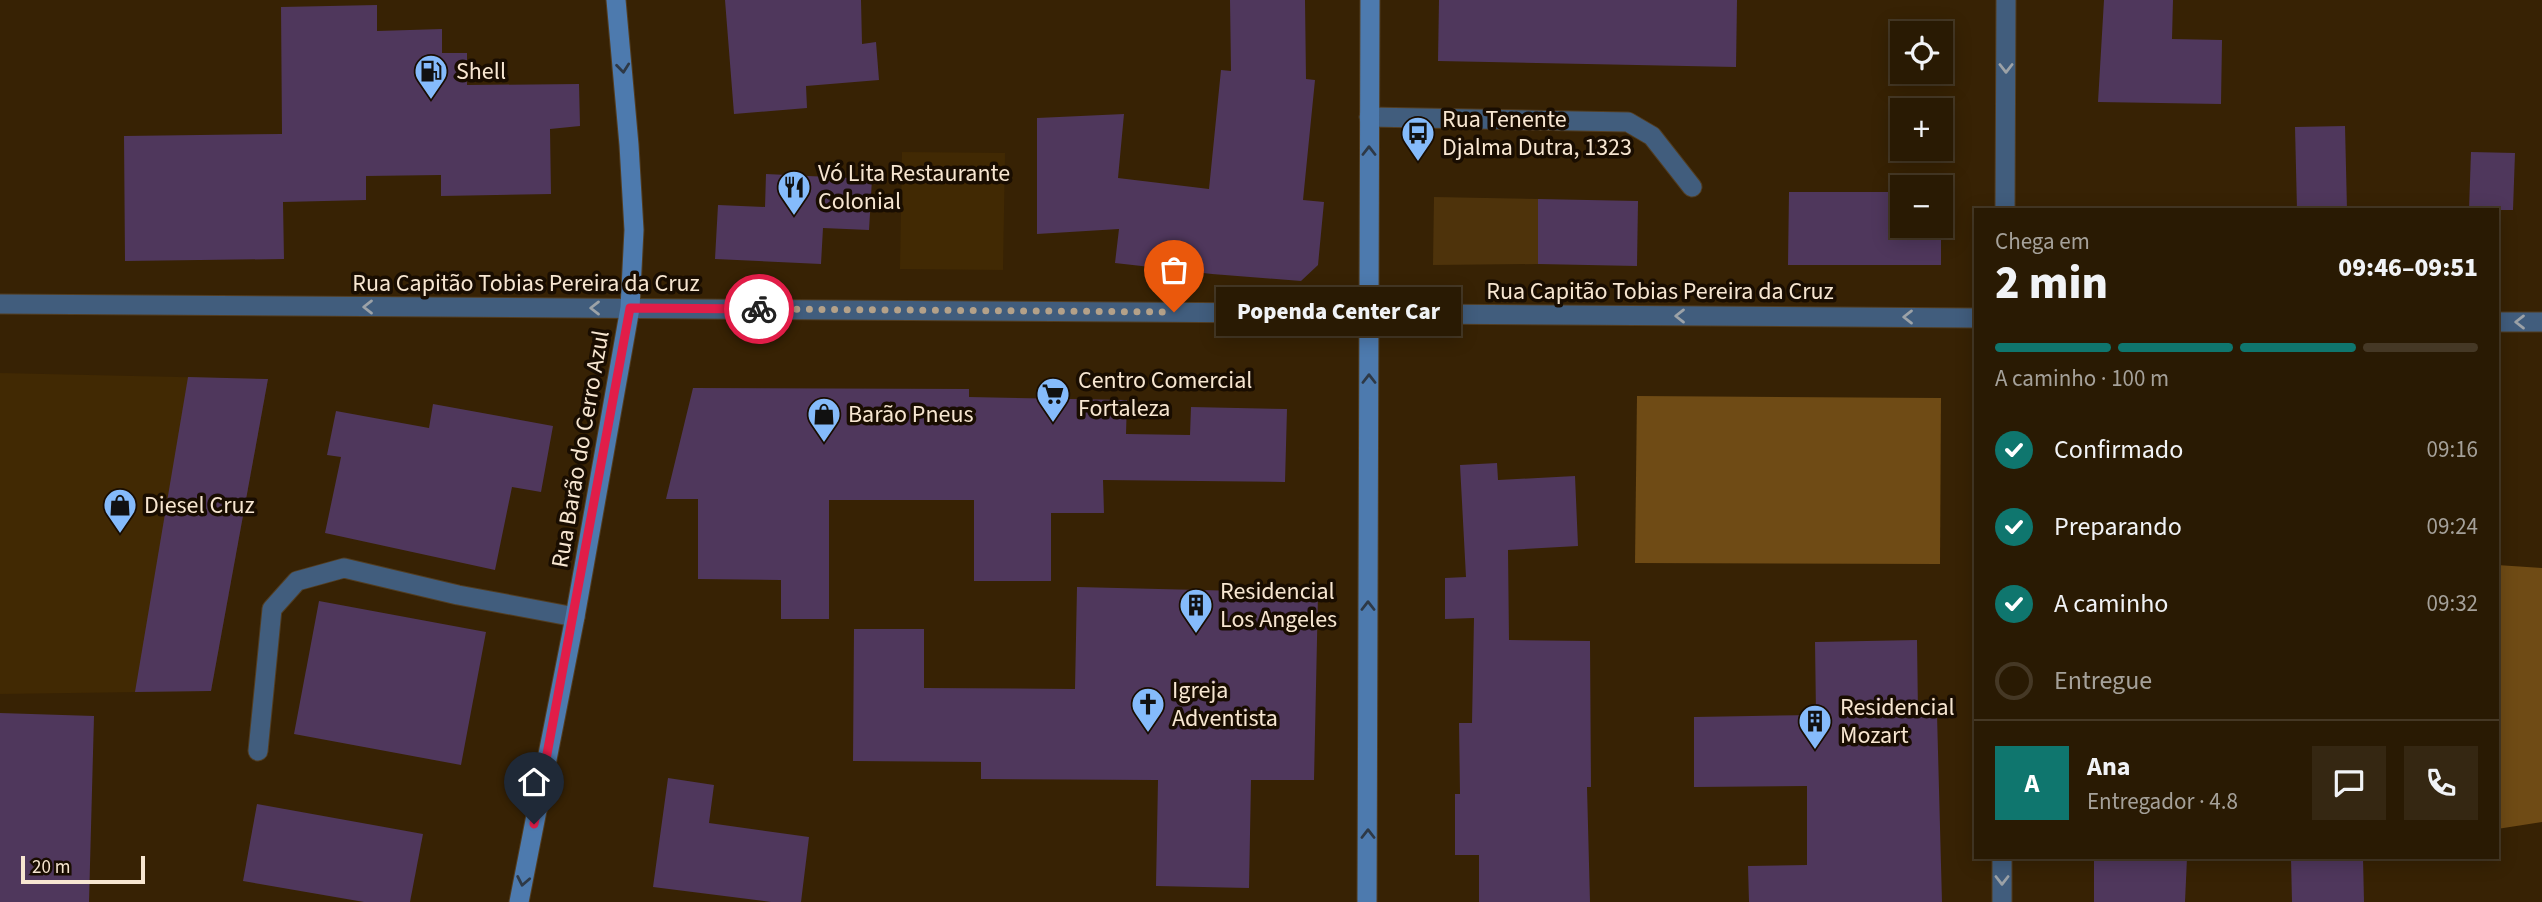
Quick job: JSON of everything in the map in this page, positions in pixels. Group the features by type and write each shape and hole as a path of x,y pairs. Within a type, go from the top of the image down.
{"main road":[{"name":"Rua Barão do Cerro Azul","path":"519,902 575,617 630,308 634,230 628,120 616,0"},
{"path":"1367,902 1370,0"}],"street":[{"path":"2005,208 2006,0"},
{"path":"1369,117 1628,122 1651,136 1692,187"},
{"name":"Rua Capitão Tobias Pereira da Cruz","path":"0,304 1974,318"},
{"path":"2499,322 2542,322"},
{"path":"258,751 272,609 297,581 344,568 458,595 575,617"},
{"path":"2002,859 2002,902"}],"shaded area":[{"path":"902,152 1005,153 1003,270 900,269"},
{"path":"1434,197 1538,199 1538,264 1433,265"},
{"name":"Diesel Cruz","path":"0,373 268,379 211,691 0,694"},
{"path":"1637,396 1941,398 1940,564 1635,563"},
{"path":"2499,565 2542,568 2542,822 2499,829"}],"building":[{"path":"725,0 861,0 862,44 876,42 879,80 806,86 807,108 734,114"},
{"path":"1230,0 1305,0 1306,79 1315,80 1303,200 1324,202 1318,265 1301,281 1212,274 1115,263 1119,229 1037,234 1037,118 1124,114 1118,178 1209,189 1221,70 1231,71"},
{"path":"1439,0 1737,0 1736,67 1438,61"},
{"path":"2104,0 2173,0 2172,39 2222,40 2221,104 2098,102"},
{"name":"Shell","path":"377,5 377,31 442,29 442,53 467,53 467,85 579,84 580,126 550,129 551,194 441,196 441,175 366,176 366,200 283,202 284,259 125,261 124,136 282,134 281,7"},
{"path":"2345,126 2347,208 2297,208 2295,127"},
{"path":"2471,152 2515,153 2513,210 2469,208"},
{"name":"Vó Lita Restaurante Colonial","path":"766,174 872,179 869,230 823,228 821,264 715,259 718,205 765,207"},
{"path":"1789,192 1890,192 1890,238 1941,238 1941,265 1788,265"},
{"path":"1538,199 1638,201 1637,266 1538,264"},
{"path":"188,377 268,379 211,691 135,692"},
{"path":"693,388 969,389 969,397 1127,400 1126,434 1190,435 1191,407 1287,409 1285,482 1103,480 1104,513 1051,513 1051,581 974,581 974,500 829,500 829,619 781,619 781,580 698,579 698,499 666,499"},
{"path":"433,404 553,426 541,492 512,487 495,570 325,533 341,457 327,455 336,411 429,428"},
{"path":"1497,463 1498,480 1575,476 1578,546 1508,550 1509,640 1590,641 1591,787 1587,787 1590,902 1479,902 1479,855 1455,855 1455,794 1460,794 1459,723 1472,723 1474,618 1445,619 1445,578 1466,577 1460,465"},
{"path":"1077,587 1318,593 1314,780 1251,780 1249,888 1156,886 1158,780 981,779 981,762 853,761 854,629 924,629 924,688 1075,689"},
{"path":"319,601 486,632 461,765 294,734"},
{"path":"1917,640 1918,714 1937,714 1942,902 1749,902 1748,866 1807,865 1807,786 1694,787 1694,717 1816,715 1815,642"},
{"path":"0,713 94,716 89,902 0,902"},
{"path":"668,778 714,785 709,823 809,837 801,902 771,902 653,887"},
{"path":"257,804 423,834 410,902 364,902 243,881"},
{"path":"2094,859 2187,859 2185,902 2094,902"},
{"path":"2291,859 2363,859 2364,902 2292,902"}],"way so far":[{"path":"759,309 1174,312"}],"place":[{"name":"Shell","path":"431,101"},
{"name":"Rua Tenente Djalma Dutra, 1323","path":"1418,163"},
{"name":"Vó Lita Restaurante Colonial","path":"794,217"},
{"name":"Popenda Center Car","path":"1174,312"},
{"name":"Centro Comercial Fortaleza","path":"1053,424"},
{"name":"Barão Pneus","path":"824,444"},
{"name":"Diesel Cruz","path":"120,535"},
{"name":"Residencial Los Angeles","path":"1196,635"},
{"name":"Igreja Adventista","path":"1148,734"},
{"name":"Residencial Mozart","path":"1815,751"}],"route":[{"path":"534,824 575,617 630,308 759,309"}]}
